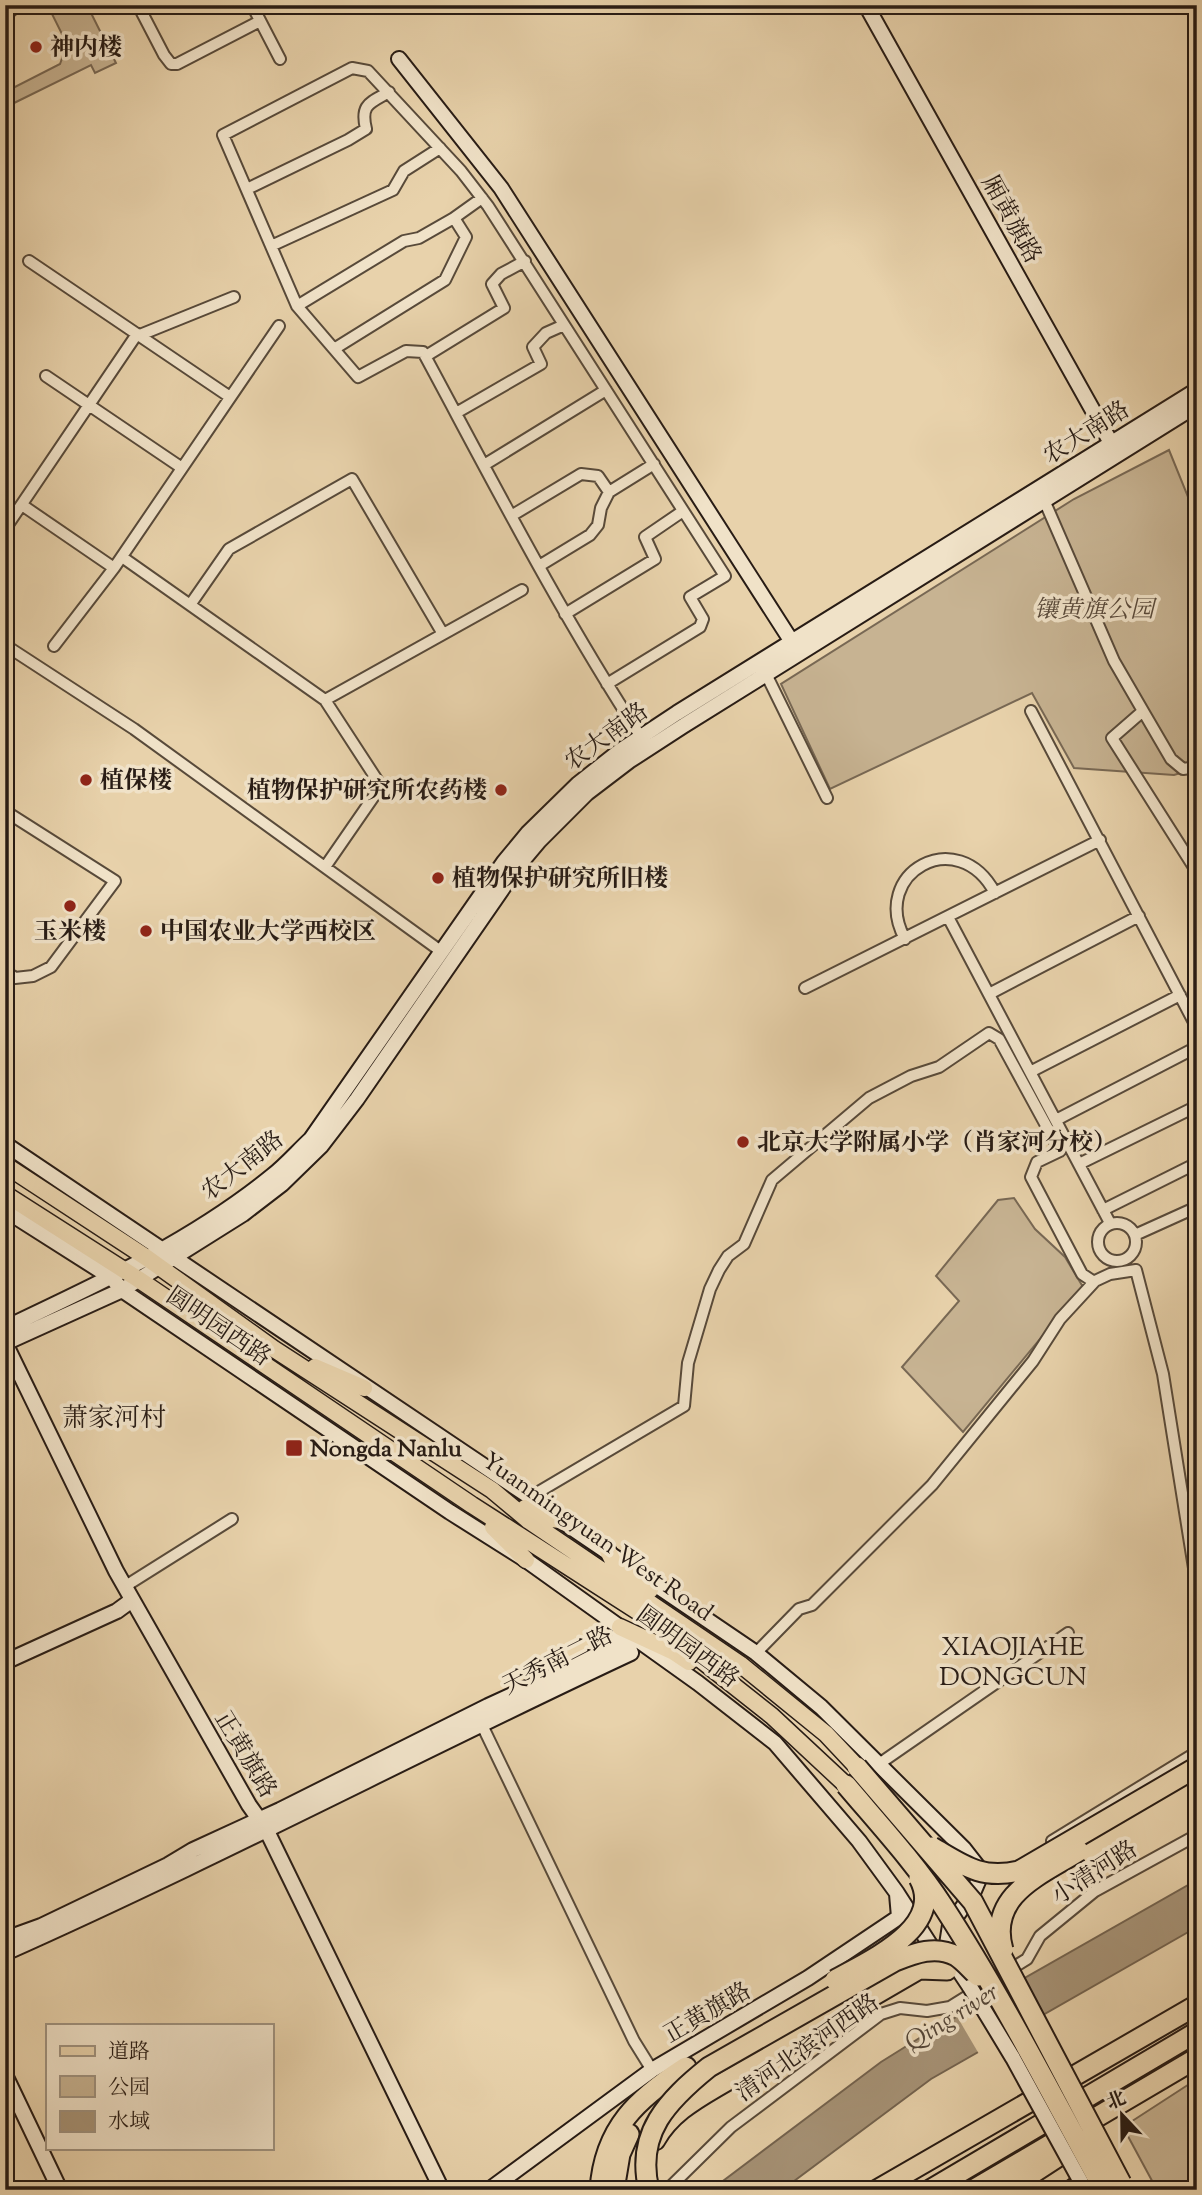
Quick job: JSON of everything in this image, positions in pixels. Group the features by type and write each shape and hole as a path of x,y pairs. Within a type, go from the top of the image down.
{"highway":[{"path":"857,1767 973,1902 1116,2188"},
{"path":"917,1838 964,1866 999,1876 1018,1871 1037,1861 1197,1767"},
{"path":"1012,1978 1002,1945 1000,1926 1007,1902 1020,1889 1183,1788 1197,1783"},
{"path":"846,1784 942,1904 1116,2188"},
{"path":"600,2190 607,2152 617,2128 654,2088 889,1949 910,1933 920,1915 925,1895 921,1881 899,1848"},
{"path":"649,2190 646,2156 652,2129 665,2107 709,2067 895,1961 919,1951 939,1951 957,1957 995,1991"},
{"path":"646,2156 662,2128 684,2107 919,1969 947,1970"},
{"path":"877,2190 1197,2005"},
{"path":"904,2190 1197,2016"},
{"path":"930,2190 1197,2032"},
{"path":"973,2190 1197,2058"},
{"path":"1007,2190 1197,2066"},
{"path":"614,2190 620,2154 631,2130 686,2067"}],"main road":[{"name":"Yuanmingyuan West Road","path":"5,1165 153,1263 274,1349 492,1490 529,1521 751,1672 826,1734 857,1767"},
{"name":"Yuanmingyuan West Road","path":"5,1194 472,1505 648,1618 772,1716 846,1784"},
{"path":"274,1349 365,1388"},
{"path":"492,1490 544,1518 560,1520"},
{"path":"472,1505 526,1560"},
{"path":"608,1551 615,1565 682,1615 691,1630"},
{"path":"620,1627 674,1652 772,1716"}],"street":[{"path":"5,16 18,5"},
{"path":"138,5 171,64 177,64 260,21"},
{"path":"252,5 280,59"},
{"name":"厢黄旗路","path":"866,5 1114,449"},
{"path":"398,59 501,188 792,642"},
{"path":"607,684 700,627 702,619 690,597 725,576 525,261 482,198 440,148 368,71 352,68 223,135 297,306 358,377 406,351 424,352 565,614 607,684 640,737"},
{"path":"247,189 366,129 362,115 367,104 389,92"},
{"path":"271,246 393,190 404,171 440,148"},
{"path":"297,306 404,242 419,238 454,218 482,198"},
{"path":"334,349 445,280 466,237 454,218"},
{"path":"29,261 230,397"},
{"path":"426,356 504,308 492,284 500,274 525,261"},
{"path":"5,529 135,337 234,298"},
{"path":"456,413 541,365 533,347 546,333 564,325"},
{"path":"54,646 122,557 279,326"},
{"path":"46,376 182,468"},
{"path":"484,464 606,390"},
{"name":"农大南路","path":"168,1253 243,1214 282,1184 321,1146 518,866 561,817 587,793 629,761 1044,500 1197,390"},
{"name":"农大南路","path":"168,1253 274,1175 311,1139 504,862 528,833 578,784 640,737 792,642 1114,449 1197,405"},
{"path":"539,566 590,535 598,525 601,508 609,492 654,464"},
{"path":"511,516 581,474 598,476 609,492"},
{"path":"190,605 229,549 352,479 443,635"},
{"path":"1044,500 1114,661 1174,763 1183,769 1197,767"},
{"path":"22,505 114,568"},
{"path":"565,614 655,559 645,537 683,511"},
{"path":"122,557 325,701 381,786 325,867"},
{"path":"325,701 522,590"},
{"path":"5,645 134,729 442,952"},
{"path":"766,674 827,798"},
{"path":"1031,711 1197,1028"},
{"path":"1143,711 1112,738 1197,872"},
{"path":"5,811 115,881 51,967 33,976 15,978 5,971"},
{"path":"805,988 1100,840"},
{"path":"905,939 897,918 896,902 901,887 911,873 924,864 939,859 956,859 971,865 984,875 995,893"},
{"path":"989,994 1139,916"},
{"path":"948,917 1110,1223"},
{"path":"1030,1072 1180,995"},
{"path":"530,1497 684,1406 688,1363 710,1289 728,1256 744,1244 772,1180 869,1098 911,1076 939,1067 989,1033 999,1039 1060,1151 1037,1162 1031,1177 1082,1274 1094,1282"},
{"path":"1056,1120 1197,1047"},
{"path":"1079,1164 1197,1106"},
{"name":"圆明园西路","path":"5,1144 530,1497 756,1653 821,1707 964,1849 982,1872"},
{"path":"1103,1210 1197,1163"},
{"path":"1135,1235 1197,1208"},
{"path":"5,1210 125,1276"},
{"path":"1110,1223 1122,1223 1135,1235 1136,1247 1128,1258 1115,1261 1099,1250 1098,1236 1110,1223"},
{"path":"5,1328 125,1276 168,1253"},
{"path":"1128,1258 1136,1270 1163,1374 1197,1587"},
{"path":"756,1653 799,1609 812,1605 932,1485 1033,1361 1060,1319 1094,1282 1110,1274 1136,1270"},
{"path":"5,1343 122,1290 125,1276"},
{"name":"圆明园西路","path":"122,1290 450,1512 526,1560 698,1682 775,1743 859,1840 947,1970 967,1990"},
{"name":"正黄旗路","path":"5,1343 128,1594 262,1824 442,2190"},
{"path":"5,1662 117,1611 128,1594 232,1519"},
{"name":"天秀南二路","path":"5,1939 53,1920 631,1653 620,1627"},
{"name":"天秀南二路","path":"5,1954 488,1706 618,1646 620,1627"},
{"path":"879,1764 1069,1633"},
{"path":"481,1723 628,2029 652,2070"},
{"path":"922,1932 943,1933 973,1893 982,1872 1019,1861 1197,1752"},
{"path":"859,1840 914,1800"},
{"name":"小清河路","path":"1027,1959 1040,1936 1095,1891 1197,1835"},
{"name":"正黄旗路","path":"489,2190 652,2070 808,1978 899,1917 897,1893"},
{"name":"圆明园西路","path":"950,1925 946,1951 1005,2062 1078,2187"},
{"name":"清河北滨河西路","path":"667,2190 731,2127 881,2014 900,2008 927,2011 950,2007 1027,1959"},
{"path":"5,2075 60,2190"}],"green space":[{"path":"87,5 116,63 95,73 91,65 10,105 5,92 60,64 67,44 48,6"},
{"name":"镶黄旗公园","path":"1169,450 1197,519 1197,768 1174,775 1074,768 1032,693 830,789 781,684 1074,499"},
{"path":"1014,1198 1035,1229 1065,1257 1083,1287 963,1432 902,1367 959,1301 936,1276 998,1200"},
{"path":"1197,2079 1197,2190 1157,2190 1123,2127"}],"water":[{"path":"1197,1880 1197,1927 931,2079 782,2190 711,2190 881,2062"}],"pier":[{"path":"1020,1975 1043,2017 979,2054 955,2013"}],"place":[{"name":"神内楼","path":"36,47"},
{"name":"植保楼","path":"86,780"},
{"name":"植物保护研究所农药楼","path":"501,790"},
{"name":"植物保护研究所旧楼","path":"438,878"},
{"name":"玉米楼","path":"70,906"},
{"name":"中国农业大学西校区","path":"146,931"},
{"name":"北京大学附属小学（肖家河分校）","path":"743,1142"},
{"name":"Nongda Nanlu","path":"294,1448"}],"district":[{"name":"萧家河村","path":"114,1417"},
{"name":"XIAOJIAHE DONGCUN","path":"1013,1661"}],"water label":[{"name":"Qing river","path":"951,2016"}]}
